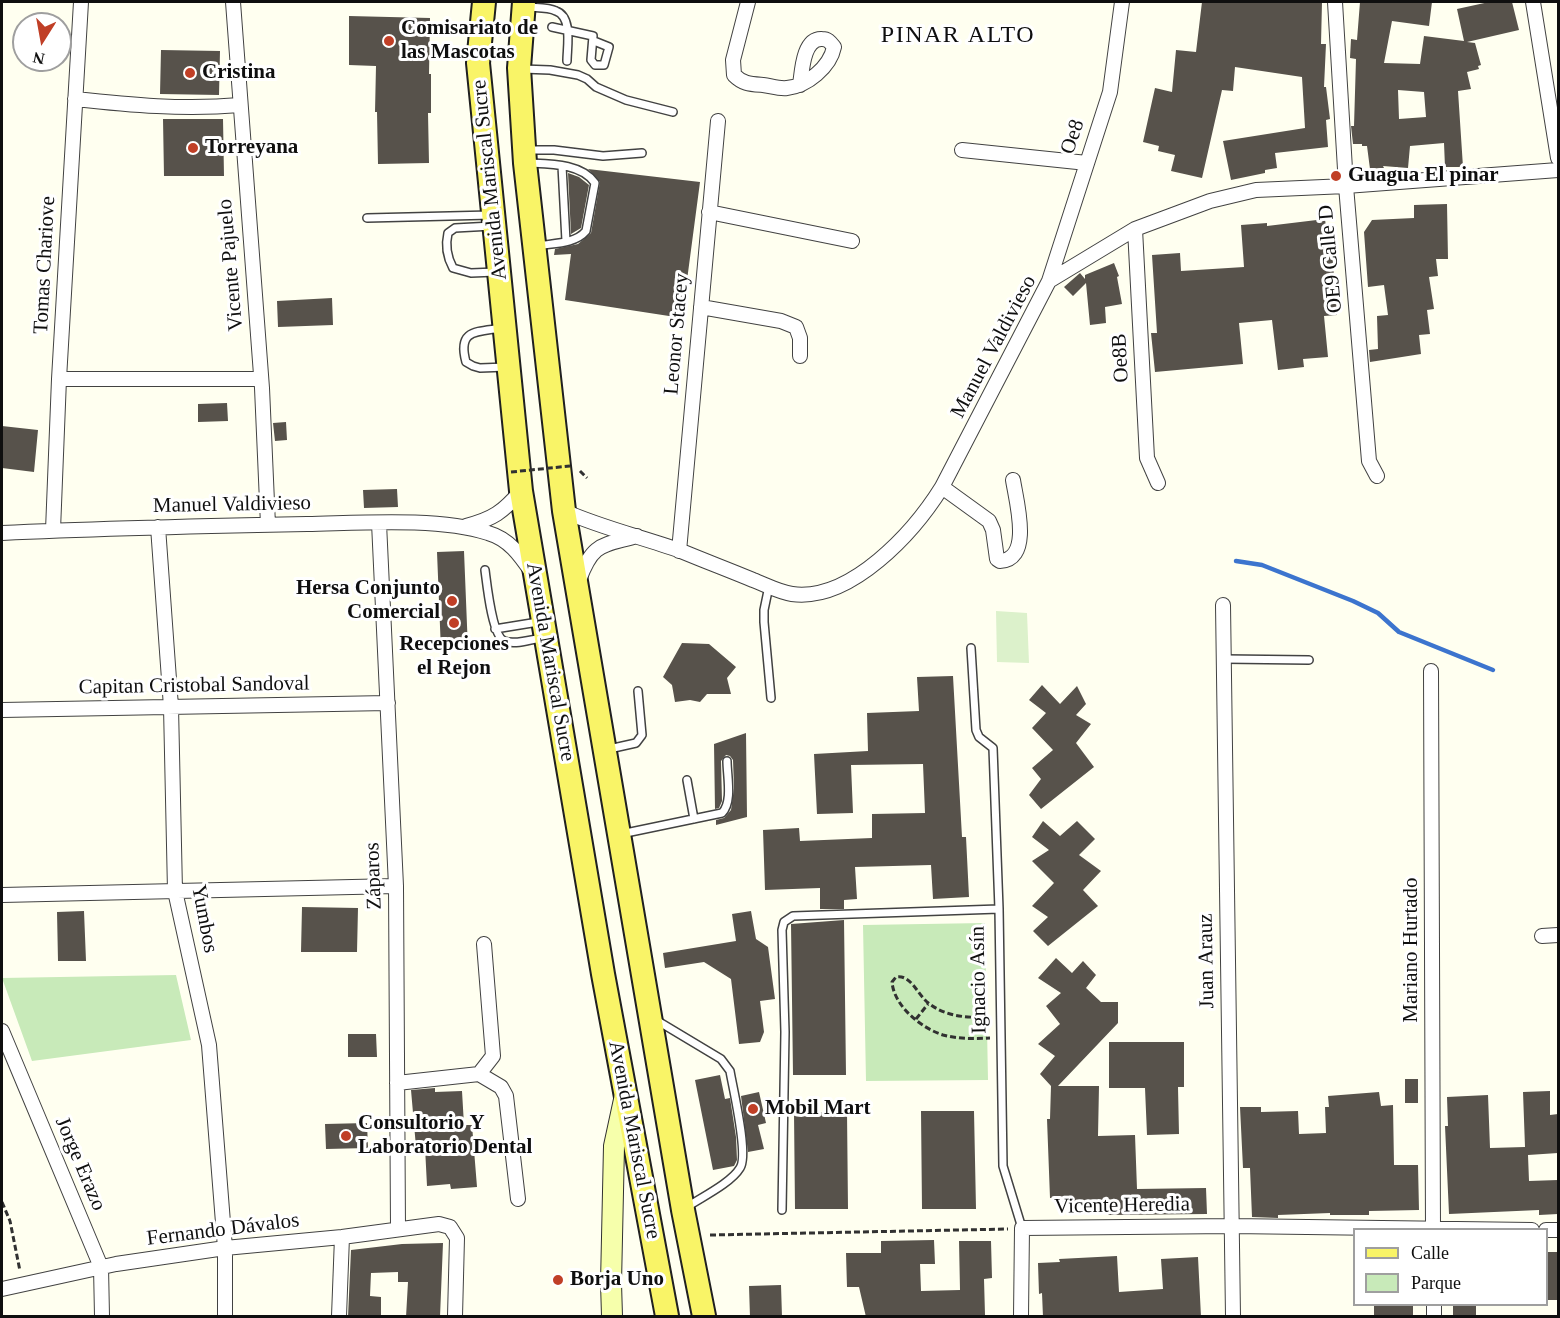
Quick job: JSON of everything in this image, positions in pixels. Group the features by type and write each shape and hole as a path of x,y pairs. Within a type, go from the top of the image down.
{"main road":[{"name":"Avenida Mariscal Sucre","path":"484,2 478,63 506,328 516,482 537,579 603,974 668,1317"},
{"name":"Avenida Mariscal Sucre","path":"524,4 519,68 525,157 564,511 682,1210 704,1317"},
{"path":"506,328 543,325"},
{"path":"612,1317 614,1146 625,1093"}],"street":[{"name":"Tomas Chariove","path":"53,530 59,379 81,2"},
{"name":"Vicente Pajuelo","path":"233,2 261,379 268,525"},
{"path":"748,2 733,60 734,75 743,83 786,88 800,85"},
{"name":"Oe8","path":"1049,281 1110,92 1122,2"},
{"name":"OE9 Calle D","path":"1335,2 1346,186 1369,461 1377,476"},
{"path":"1533,2 1558,158"},
{"path":"75,99 162,107 196,108 240,105"},
{"name":"Leonor Stacey","path":"679,551 718,121"},
{"path":"962,150 1087,163"},
{"name":"Manuel Valdivieso","path":"564,511 591,523 637,536 793,594 838,586 870,569 886,556 932,503 1049,281 1135,229 1210,201 1256,190 1346,186 1558,170"},
{"path":"709,212 852,241"},
{"name":"Oe8B","path":"1135,229 1147,458 1158,483"},
{"path":"701,307 781,321 796,327 800,338 800,356"},
{"path":"59,379 261,379"},
{"path":"942,487 988,521 993,530 996,559 1005,561 1012,558 1018,549 1020,538 1020,521 1013,480"},
{"name":"Manuel Valdivieso","path":"463,527 489,520 505,509 516,482"},
{"name":"Manuel Valdivieso","path":"2,533 379,523 463,527 489,533 507,541 537,579"},
{"name":"Záparos","path":"379,523 396,886 398,1229"},
{"name":"Yumbos","path":"158,528 171,707 176,891 209,1045 225,1248 225,1317"},
{"path":"576,587 584,565 594,550 637,536"},
{"name":"Juan Arauz","path":"1223,605 1233,1317"},
{"name":"Mariano Hurtado","path":"1431,671 1433,1228"},
{"name":"Capitan Cristobal Sandoval","path":"2,710 388,703"},
{"path":"2,895 396,886"},
{"path":"1542,936 1558,935"},
{"path":"479,1074 493,1056 484,944"},
{"name":"Jorge Erazo","path":"2,1031 101,1267 102,1317"},
{"path":"397,1083 479,1074 501,1087 506,1096 518,1199"},
{"name":"Fernando Dávalos","path":"2,1289 101,1267 225,1248 342,1237 439,1224 450,1227 457,1238 455,1317"},
{"name":"Vicente Heredia","path":"1022,1228 1232,1226 1366,1228"},
{"name":"Ignacio Asín","path":"1021,1317 1022,1228"},
{"path":"339,1317 342,1237"}],"lane":[{"path":"524,4 560,12 567,30 567,61"},
{"path":"552,27 591,35 594,36 594,41"},
{"path":"519,68 578,75 596,87 634,103 673,112"},
{"path":"525,157 554,150 603,156 642,153"},
{"path":"525,157 575,169 591,177 595,183 586,231 576,239 534,246"},
{"path":"562,166 566,241"},
{"path":"367,218 494,220"},
{"path":"494,220 455,228 448,233 447,258 453,268 458,271 500,272"},
{"path":"506,328 476,332 467,336 463,340 463,350 466,362 473,366 509,366"},
{"path":"485,570 495,629 502,640 508,642 545,629"},
{"path":"769,586 764,622 771,698"},
{"path":"495,629 545,629"},
{"name":"Ignacio Asín","path":"971,648 976,730 979,737 993,748 999,909 1003,1167 1022,1228"},
{"path":"1224,659 1310,660"},
{"path":"604,751 636,742 642,735 638,691"},
{"path":"618,834 722,813 727,808 727,760"},
{"path":"687,780 694,819"},
{"path":"782,1210 785,1032 782,930 784,922 793,916 999,909"},
{"path":"650,1015 722,1059 727,1065 743,1144 744,1159 741,1167 725,1181 682,1210"}],"path":[{"path":"516,482 570,466"},
{"path":"579,467 579,471 587,478"},
{"path":"1001,1017 964,1017 948,1014 929,1003 907,978 896,977 892,982 893,989 905,1010 926,1027 952,1037 1001,1038"},
{"path":"916,1019 929,1003"},
{"path":"2,1202 21,1276"},
{"path":"2,1216 7,1215"},
{"path":"712,1235 1022,1228"}],"green space":[{"path":"996,611 1027,613 1029,663 997,662"},
{"path":"985,923 988,1080 866,1081 863,925"},
{"path":"176,975 191,1040 32,1061 2,978"}],"building":[{"path":"1202,2 1322,2 1321,44 1326,44 1324,87 1326,87 1330,119 1326,120 1328,147 1275,153 1277,168 1265,170 1265,173 1231,180 1223,141 1305,128 1302,77 1235,67 1233,91 1222,90 1202,178 1171,171 1175,155 1158,151 1159,146 1143,142 1155,88 1172,92 1176,50 1196,52"},
{"path":"1360,2 1432,2 1429,26 1392,21 1384,63 1420,64 1424,36 1464,41 1457,9 1489,2 1512,2 1519,30 1467,42 1475,43 1481,65 1478,66 1479,69 1467,72 1471,89 1458,91 1463,167 1445,167 1444,143 1410,146 1408,168 1383,166 1384,168 1370,169 1367,146 1353,144 1351,126 1354,126 1356,59 1350,58 1351,39 1357,40","holes":["1398,90 1424,92 1426,117 1399,119"]},
{"path":"349,16 430,18 429,163 378,164 377,112 375,112 376,66 349,65"},
{"name":"Cristina","path":"161,50 220,51 219,95 160,94"},
{"name":"Torreyana","path":"163,119 223,119 224,176 164,176"},
{"path":"588,169 700,182 682,318 565,300 571,254 554,255 555,249 578,244 591,233 600,182"},
{"path":"568,173 579,177 589,185 581,228 571,234"},
{"path":"1447,204 1448,259 1436,259 1438,276 1429,277 1434,309 1427,310 1430,334 1419,335 1421,354 1370,362 1369,350 1378,349 1377,316 1388,315 1384,285 1368,287 1364,232 1372,220 1414,218 1414,205"},
{"path":"1325,219 1329,251 1332,251 1337,315 1324,316 1328,357 1303,359 1304,367 1278,370 1272,320 1239,323 1243,364 1155,372 1151,333 1157,333 1152,255 1180,253 1181,271 1244,267 1241,225 1267,223 1267,226"},
{"path":"1114,263 1119,276 1117,277 1122,304 1105,307 1106,323 1090,325 1086,283 1073,296 1064,287 1080,273 1085,279 1085,275"},
{"path":"332,298 333,325 278,327 277,301"},
{"path":"227,403 228,421 198,422 198,404"},
{"path":"286,422 287,440 275,441 273,423"},
{"path":"2,426 38,430 34,472 2,468"},
{"path":"397,489 398,507 364,508 363,490"},
{"name":"Hersa Conjunto Comercial","path":"464,551 468,650 441,651 437,552"},
{"path":"682,643 709,644 736,667 727,678 731,694 707,694 700,702 690,700 675,702 672,685 663,677"},
{"path":"953,676 962,837 966,837 969,897 933,899 931,865 855,867 857,899 844,900 844,909 820,909 820,888 765,890 763,830 799,828 800,841 872,838 872,814 925,813 923,764 851,765 853,813 817,814 814,754 868,751 867,713 919,711 917,677"},
{"path":"1042,685 1060,704 1077,686 1086,704 1076,715 1091,724 1076,743 1094,767 1041,809 1029,795 1041,779 1032,768 1053,750 1032,728 1046,713 1029,700"},
{"path":"746,733 747,817 716,825 716,820 724,818 731,810 734,788 733,760 726,755 721,761 722,801 719,808 715,809 714,744"},
{"path":"1043,821 1060,836 1077,821 1095,839 1079,855 1101,871 1083,890 1098,906 1048,946 1033,931 1048,917 1032,906 1054,883 1032,861 1049,850 1032,837"},
{"path":"302,907 358,908 357,952 301,952"},
{"path":"84,911 86,961 58,961 57,912"},
{"path":"751,911 756,939 768,947 775,999 760,1001 764,1032 760,1042 739,1044 731,979 704,962 665,968 663,953 736,941 732,914"},
{"path":"844,920 846,1075 793,1075 791,924"},
{"path":"1056,958 1072,973 1083,961 1096,975 1086,988 1101,1002 1118,1002 1118,1023 1058,1086 1099,1086 1098,1136 1135,1135 1137,1189 1206,1188 1207,1214 1108,1215 1108,1206 1057,1206 1057,1198 1050,1198 1047,1119 1050,1119 1051,1086 1040,1074 1055,1056 1038,1044 1060,1024 1046,1006 1061,993 1038,978"},
{"path":"348,1034 376,1034 377,1057 348,1057"},
{"path":"1109,1042 1184,1042 1184,1087 1178,1087 1179,1134 1147,1135 1145,1088 1109,1088"},
{"path":"720,1075 725,1099 730,1098 737,1160 734,1166 713,1170 695,1080"},
{"path":"1405,1079 1418,1079 1418,1103 1405,1103"},
{"path":"435,1088 435,1092 462,1091 464,1125 472,1125 477,1187 451,1189 450,1184 427,1186 425,1147 416,1147 411,1090"},
{"path":"1550,1091 1550,1115 1558,1114 1558,1153 1528,1155 1529,1181 1558,1180 1558,1214 1539,1215 1539,1210 1449,1214 1445,1126 1448,1126 1447,1097 1488,1095 1490,1148 1525,1147 1523,1092"},
{"name":"Mobil Mart","path":"759,1092 766,1123 758,1125 764,1149 748,1152 741,1096"},
{"path":"1379,1092 1381,1106 1393,1105 1394,1165 1418,1165 1419,1210 1369,1211 1369,1215 1330,1215 1330,1213 1278,1215 1278,1218 1252,1217 1250,1168 1243,1168 1240,1107 1261,1107 1261,1112 1298,1111 1299,1134 1326,1133 1325,1107 1329,1107 1328,1096"},
{"path":"921,1111 974,1111 976,1209 922,1209"},
{"path":"847,1112 848,1209 795,1209 794,1113"},
{"name":"Consultorio Y Laboratorio Dental","path":"367,1123 368,1148 326,1149 325,1124"},
{"path":"934,1240 935,1264 920,1264 921,1291 960,1290 959,1241 991,1241 992,1278 984,1279 985,1315 866,1317 859,1287 847,1287 846,1253 881,1253 881,1241"},
{"path":"443,1243 440,1317 406,1317 408,1282 398,1282 398,1272 371,1273 370,1296 381,1297 381,1317 348,1317 351,1250 402,1244"},
{"path":"1548,1252 1558,1252 1558,1300 1548,1300"},
{"path":"1117,1256 1119,1292 1163,1289 1161,1259 1198,1257 1201,1317 1043,1317 1042,1293 1039,1294 1038,1263 1060,1262 1059,1259"},
{"path":"781,1285 782,1317 750,1317 749,1286"},
{"path":"1374,1306 1413,1306 1413,1317 1374,1317"},
{"path":"1453,1306 1476,1306 1476,1317 1453,1317"}],"waterway":[{"path":"1236,561 1262,565 1353,601 1378,613 1399,632 1493,670"}],"place":[{"name":"Comisariato de las Mascotas","path":"389,41"},
{"name":"Cristina","path":"190,73"},
{"name":"Torreyana","path":"193,148"},
{"name":"Guagua El pinar","path":"1336,176"},
{"name":"Hersa Conjunto Comercial","path":"452,601"},
{"name":"Recepciones el Rejon","path":"454,623"},
{"name":"Mobil Mart","path":"753,1109"},
{"name":"Consultorio Y Laboratorio Dental","path":"346,1136"},
{"name":"Borja Uno","path":"558,1280"}],"district":[{"name":"PINAR ALTO","path":"958,36"}]}
